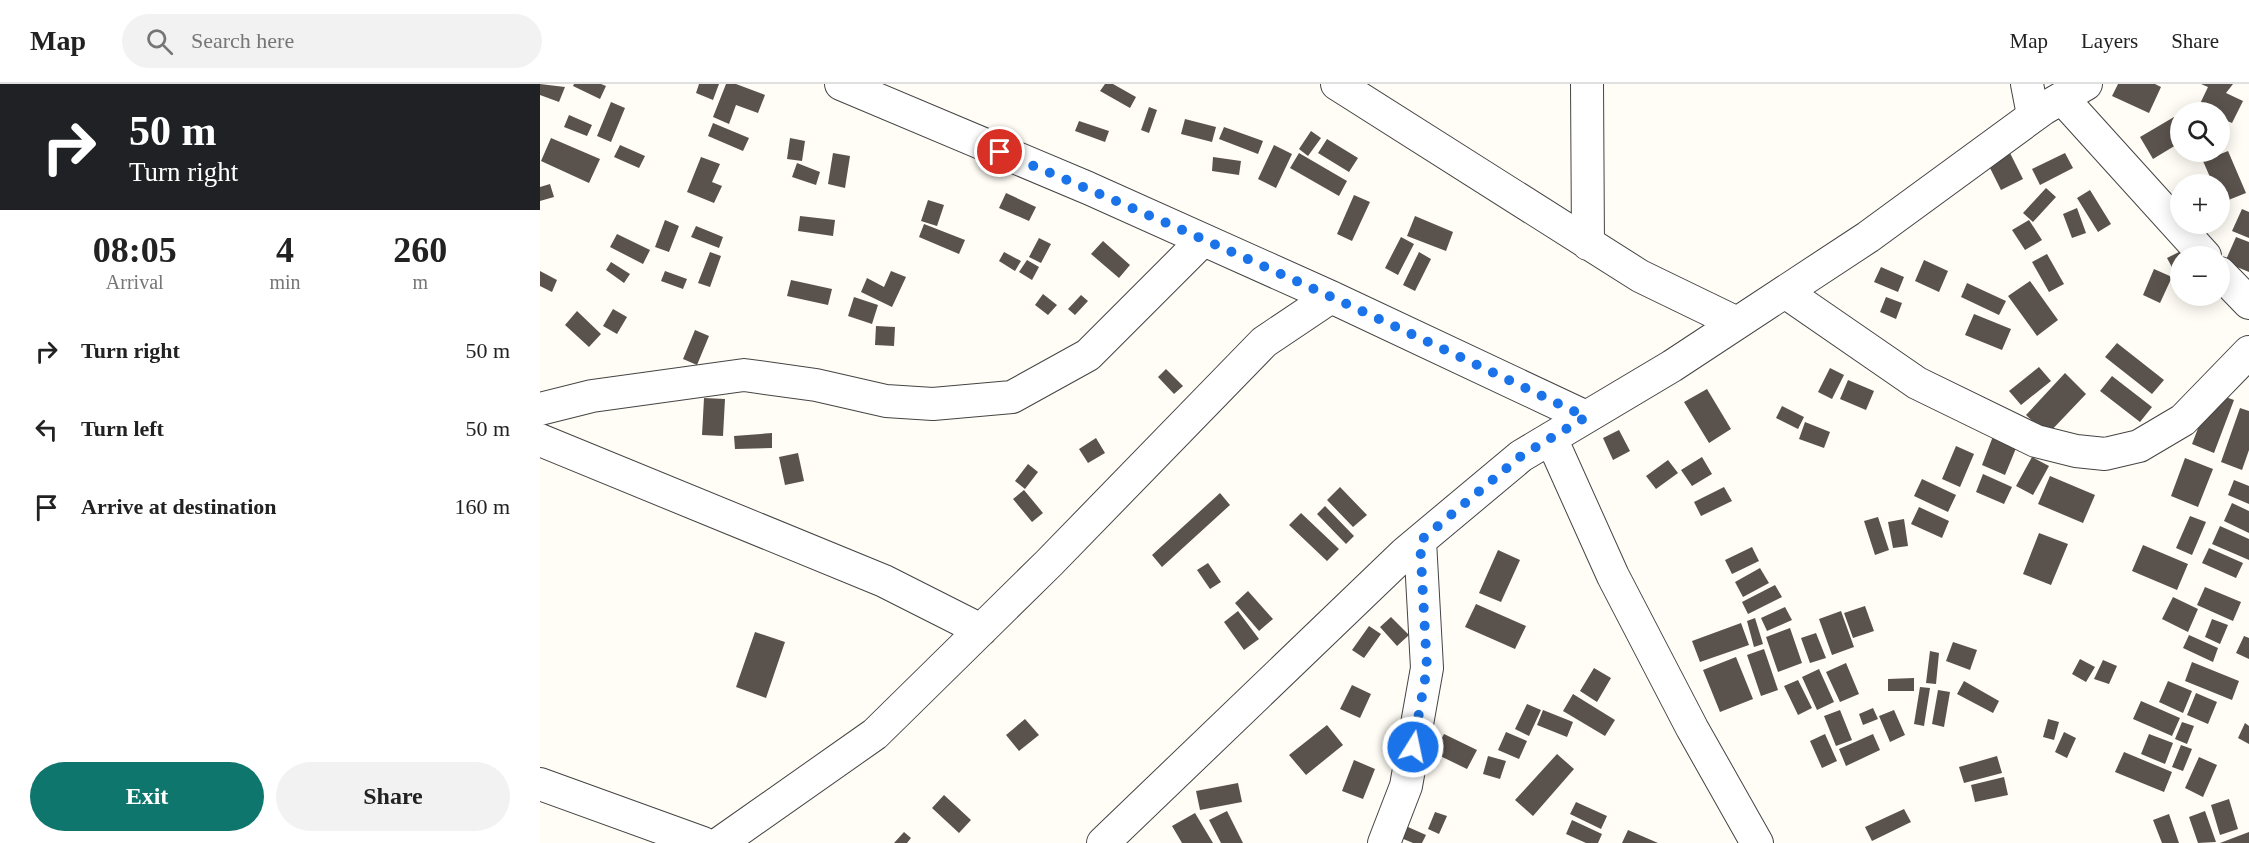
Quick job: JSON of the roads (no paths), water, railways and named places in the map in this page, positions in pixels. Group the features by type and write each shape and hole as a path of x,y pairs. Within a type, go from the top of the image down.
{"street":[{"path":"841,84 1331,297 1586,417"},
{"path":"1337,84 1640,276 1737,323"},
{"path":"1587,84 1588,244"},
{"path":"2027,84 2033,115"},
{"path":"1103,843 1420,541 1521,456 1672,366 1785,292 1868,237 2033,115 2074,91 2197,246"},
{"path":"540,408 592,396 744,375 816,385 886,401 933,404 1012,397 1088,355 1203,240"},
{"path":"2230,283 2249,303"},
{"path":"1785,292 1917,383 2036,441 2076,451 2105,454 2139,446 2183,420 2249,352"},
{"path":"720,843 875,734 1049,563 1264,342 1331,297"},
{"path":"1551,438 1613,576 1692,728 1756,843"},
{"path":"540,440 884,581 981,630"},
{"path":"1384,843 1406,786 1427,668 1420,541"},
{"path":"540,784 703,843"}]}
